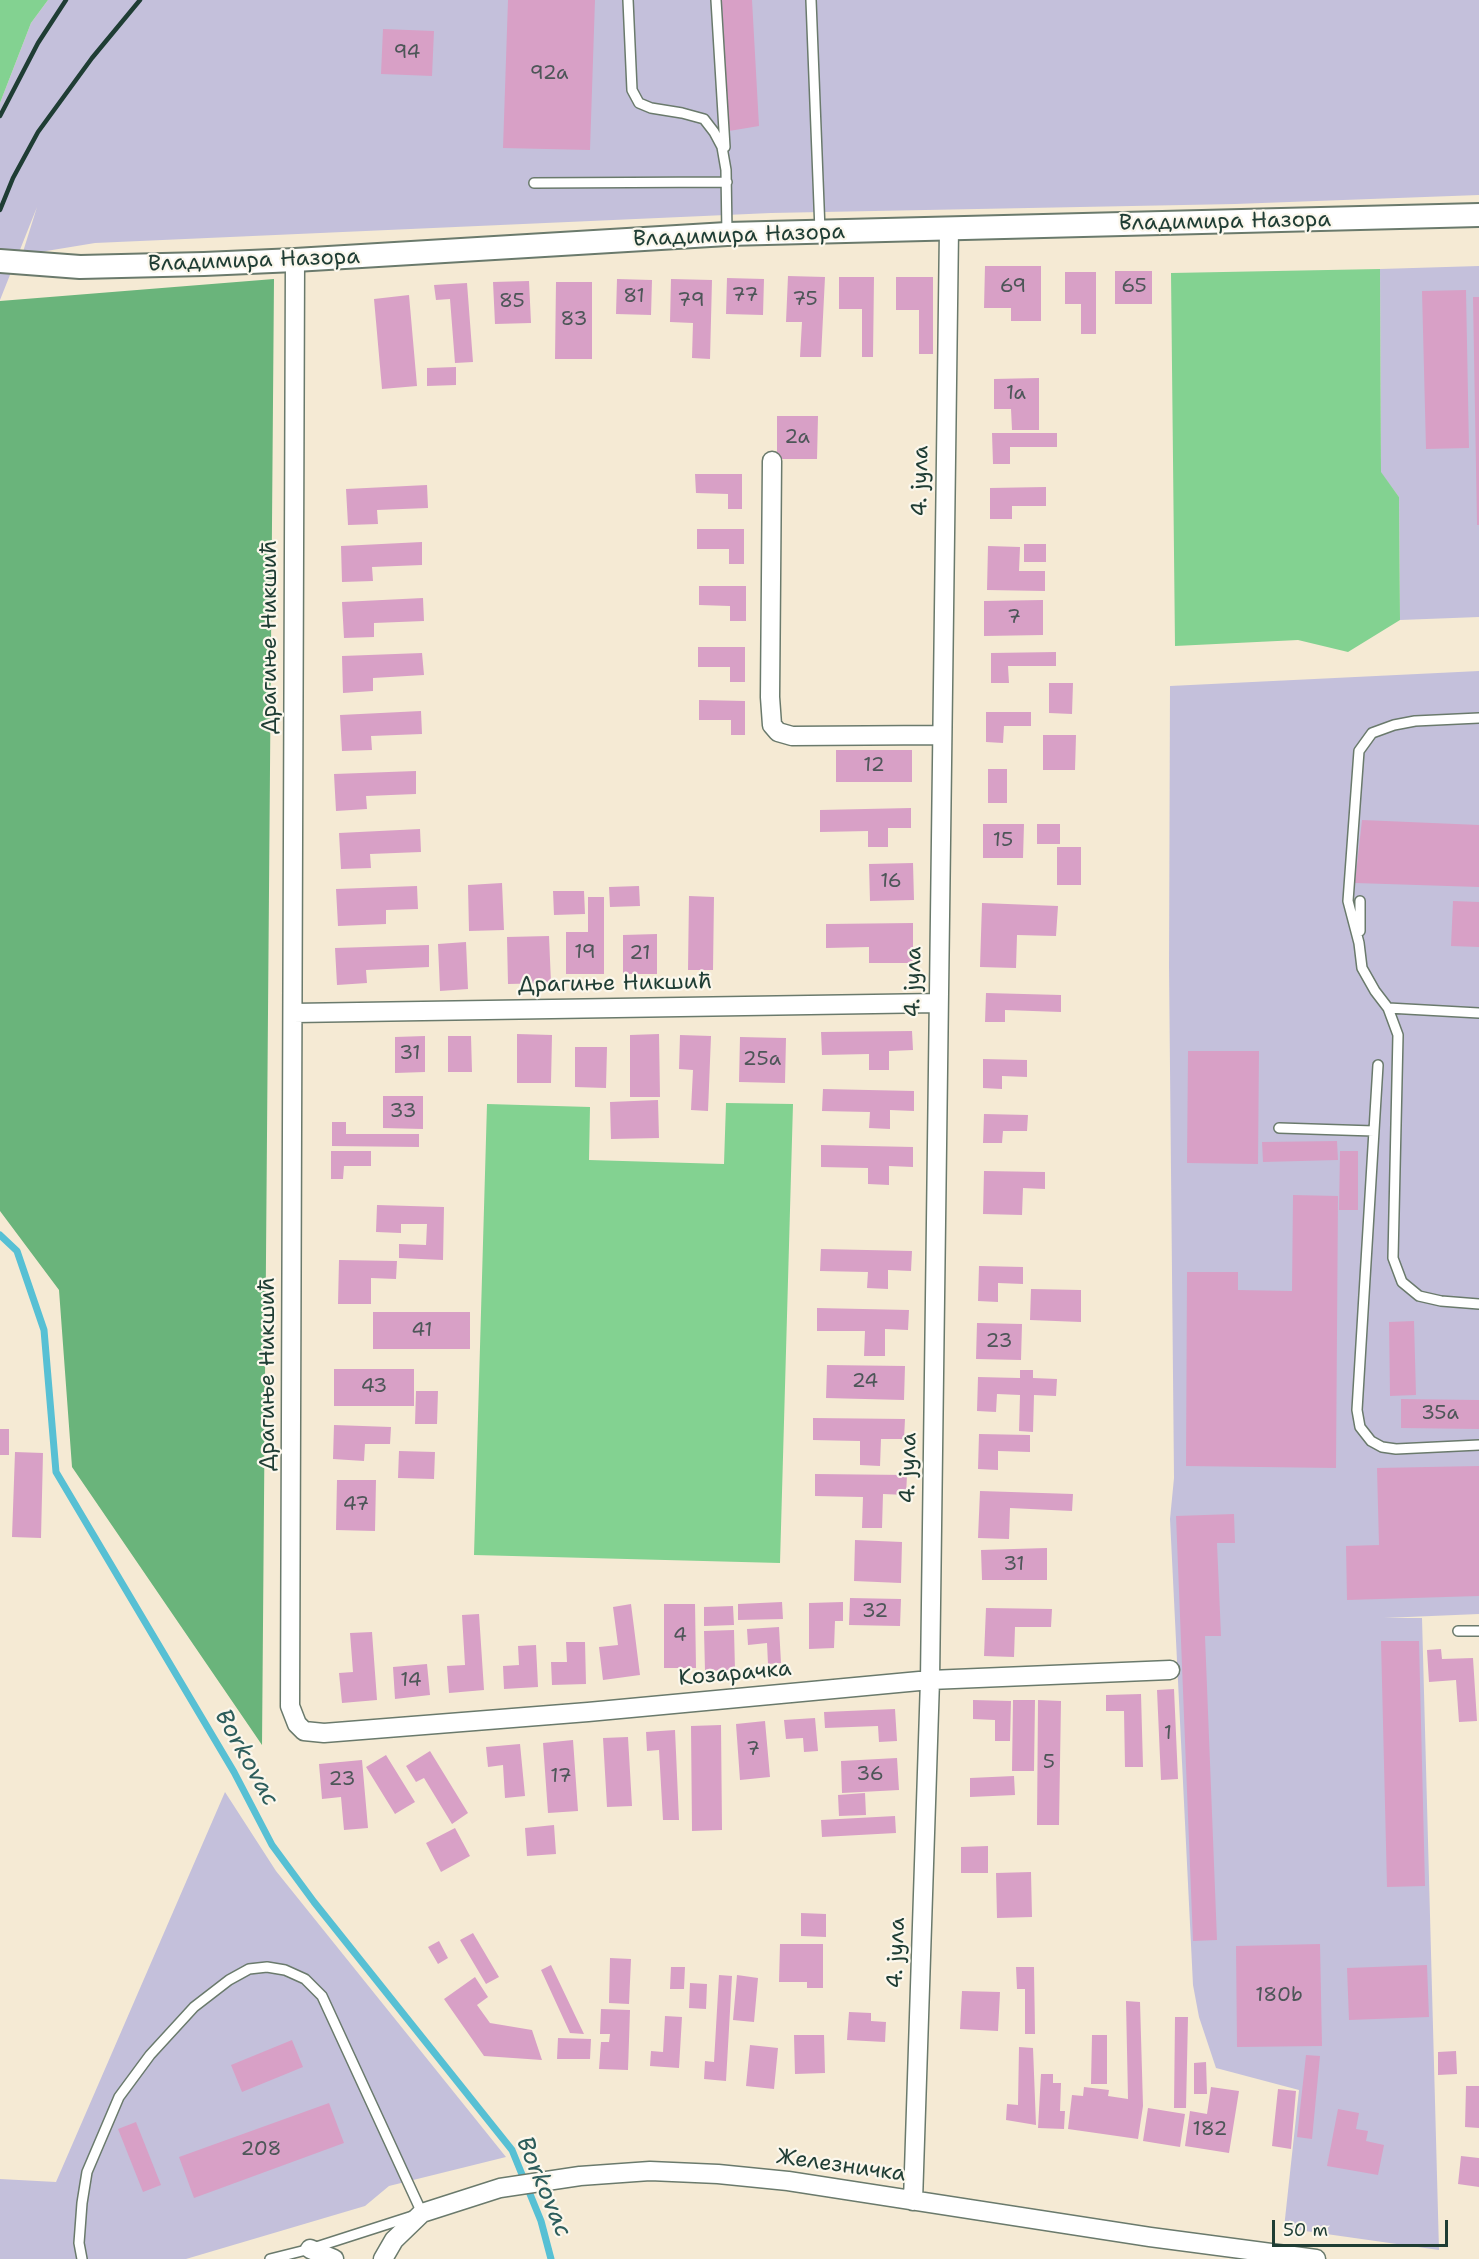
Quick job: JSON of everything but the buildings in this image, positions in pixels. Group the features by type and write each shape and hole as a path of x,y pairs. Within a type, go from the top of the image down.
{"street":[{"name":"Владимира Назора","path":"0,261 80,267 295,260 727,234 1479,215"},
{"name":"4. јула","path":"912,2201 930,1680 949,228"},
{"name":"Драгиње Никшић","path":"295,260 290,1706 297,1724 304,1731"},
{"path":"772,461 770,697 772,725 778,732 792,736 941,735"},
{"name":"Драгиње Никшић","path":"294,1013 938,1003"},
{"name":"Козарачка","path":"304,1731 324,1733 542,1716 930,1680 1170,1670"},
{"name":"Железничка","path":"383,2259 394,2240 422,2213 500,2188 627,2172 709,2174 788,2181 1150,2237 1316,2259"},
{"path":"310,2249 334,2259"}],"lane":[{"path":"628,0 632,90 639,103 651,108 704,119 722,147 726,170"},
{"path":"716,0 727,182 727,234"},
{"path":"811,0 820,232"},
{"path":"534,183 727,182"},
{"path":"1479,718 1394,724 1372,733 1359,751 1348,901 1359,943 1362,968 1388,1008 1398,1035 1393,1258 1402,1282 1419,1296 1441,1301 1479,1304"},
{"path":"1359,943 1360,901"},
{"path":"1388,1008 1479,1013"},
{"path":"1378,1065 1357,1410 1360,1427 1371,1441 1382,1447 1396,1449 1479,1445"},
{"path":"1279,1128 1374,1131"},
{"path":"1458,1631 1479,1631"},
{"path":"82,2259 79,2243 87,2172 119,2097 150,2055 194,2007 229,1980 249,1969 267,1967 285,1970 304,1979 322,1996 422,2213 310,2249 270,2259"}],"shaded area":[{"path":"48,0 1479,0 1479,195 1235,204 771,213 95,243 22,255 37,207 0,300 0,103 31,23"},
{"path":"1479,266 1479,617 1400,620 1399,497 1381,473 1380,269"},
{"path":"1479,671 1479,1614 1384,1618 1422,1618 1439,2250 1284,2228 1299,2090 1216,2068 1199,2017 1193,1985 1170,1519 1174,1478 1169,966 1170,686"},
{"path":"225,1792 276,1871 506,2157 389,2186 365,2206 186,2259 0,2259 0,2179 56,2182"}],"green space":[{"path":"0,0 48,0 31,23 0,103"},
{"path":"1380,269 1381,472 1399,497 1400,620 1348,652 1298,640 1175,646 1171,273"},
{"path":"274,279 262,1745 72,1467 59,1290 0,1211 0,301"},
{"path":"726,1103 793,1104 780,1563 474,1555 487,1104 590,1107 589,1160 724,1164"}],"waterway":[{"name":"Borkovac","path":"0,1235 17,1251 44,1330 56,1472 234,1772 272,1845 314,1902 512,2150 541,2221 551,2259"}],"railway":[{"path":"0,116 38,43 66,0"},
{"path":"0,210 13,178 38,132 92,58 140,0"}]}
